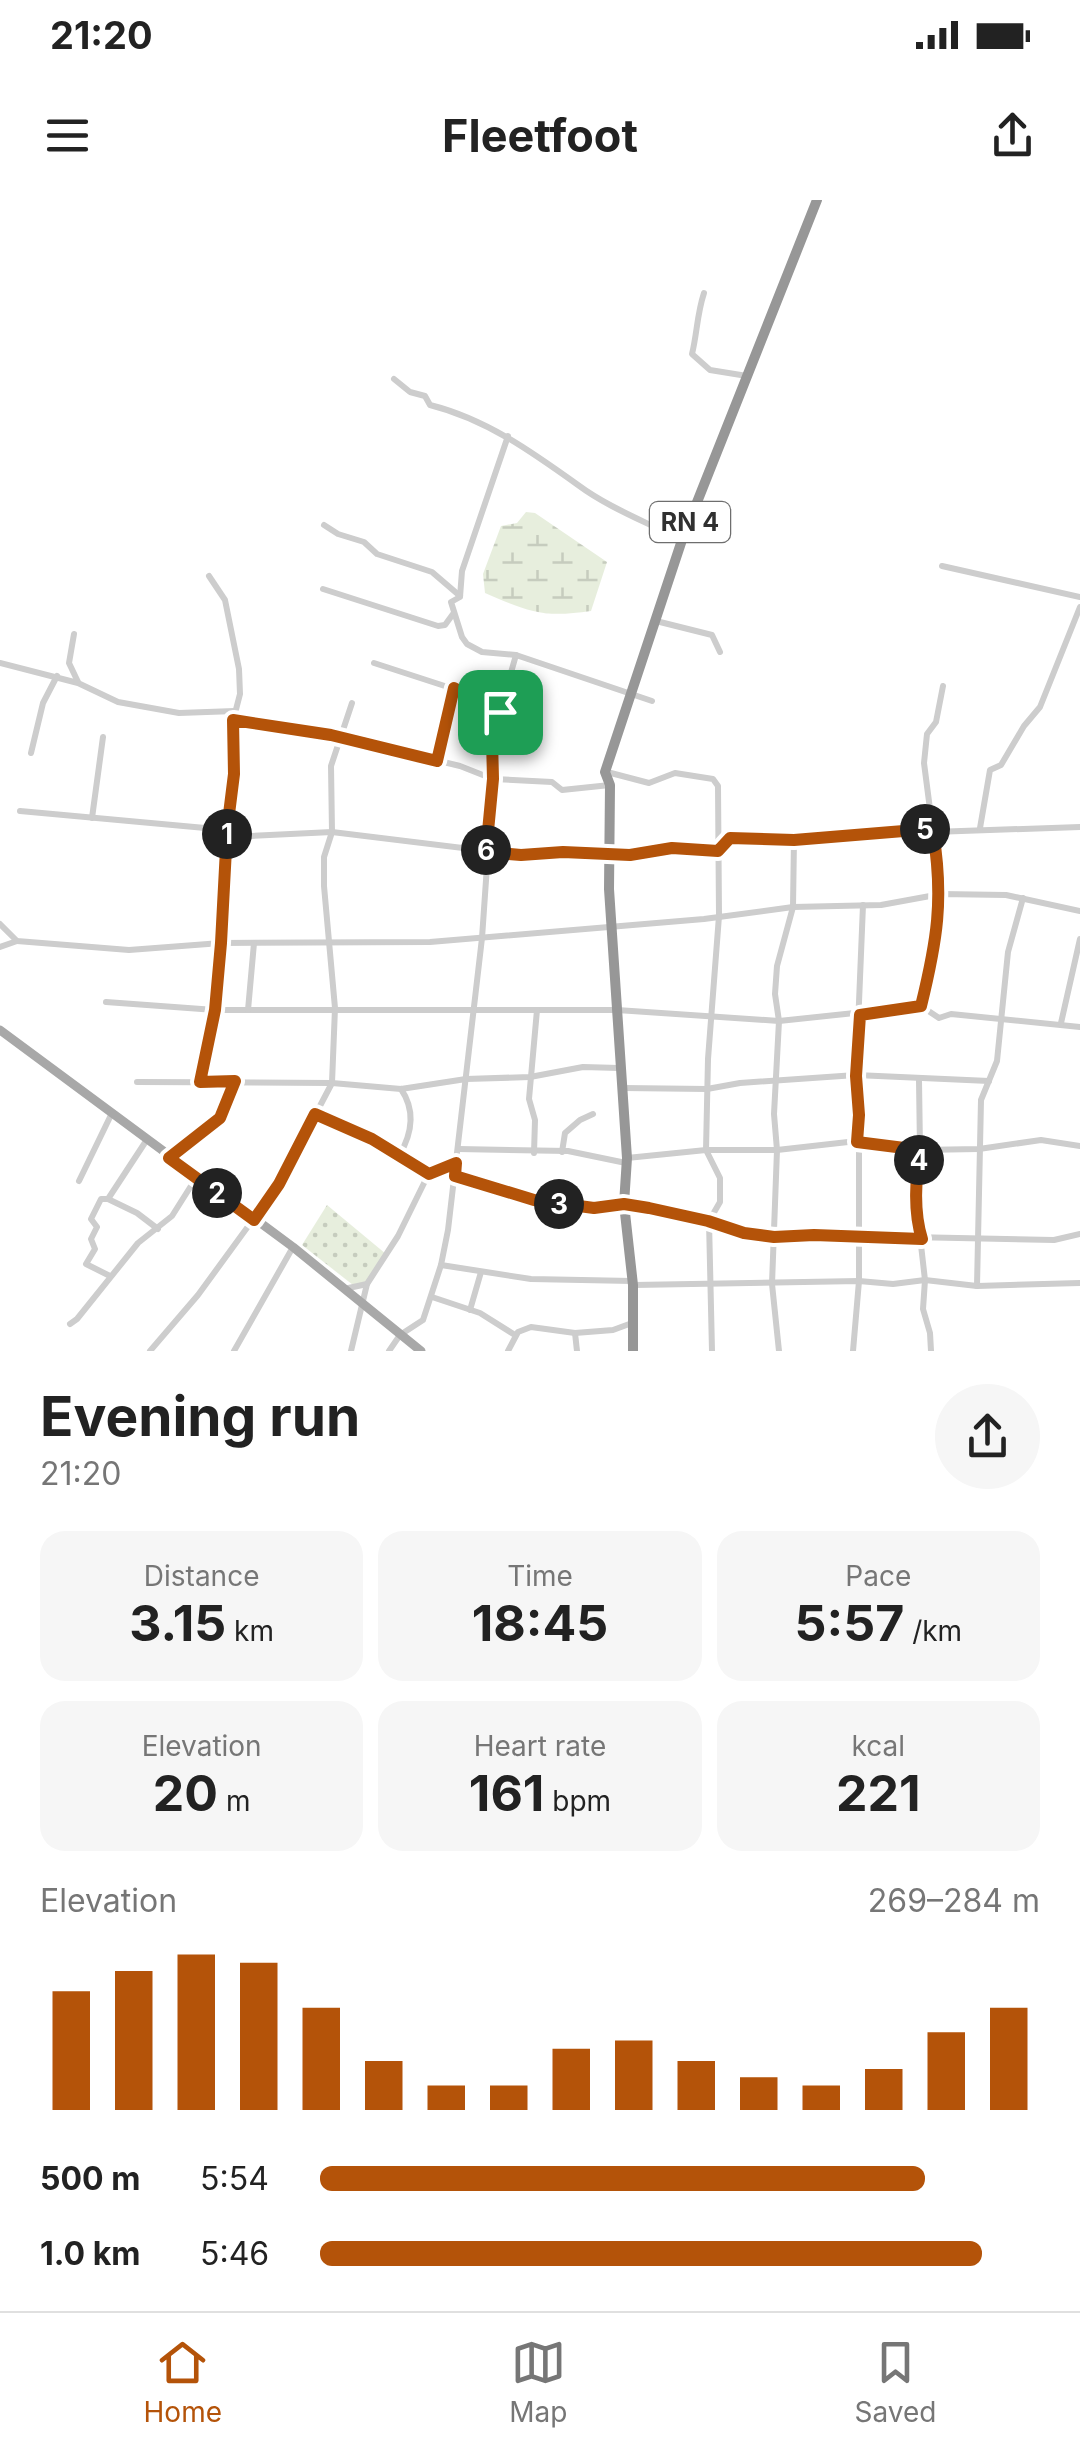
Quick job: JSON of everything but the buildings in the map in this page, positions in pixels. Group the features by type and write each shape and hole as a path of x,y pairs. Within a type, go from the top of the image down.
{"highway":[{"name":"RN 4","path":"606,772 682,540 816,200"},
{"path":"606,772 610,785 608,854 633,1351"}],"main road":[{"path":"0,1030 293,1247 421,1351"}],"street":[{"path":"704,293 696,317 698,340 692,354 710,370 749,376"},
{"path":"394,379 424,396 430,405 508,436 599,498 682,540"},
{"path":"460,597 462,571 508,436"},
{"path":"324,525 364,542 377,554 432,572 460,597"},
{"path":"942,566 1080,596"},
{"path":"200,1082 215,1010 234,774 234,716 240,678 225,600 209,576"},
{"path":"323,590 438,626 445,625 452,614"},
{"path":"460,597 450,602 467,644 482,652 516,655 652,700"},
{"path":"980,828 990,770 1001,765 1040,707 1080,607"},
{"path":"656,621 712,634 720,652"},
{"path":"74,634 69,663 78,683"},
{"path":"388,1351 400,1335 418,1326 441,1265 482,938 493,779 492,739 516,655"},
{"path":"0,662 78,683 118,702 179,713 234,716 338,737 493,779 552,782 562,790 610,785"},
{"path":"374,663 454,688 500,712"},
{"path":"30,752 44,703 57,676"},
{"path":"921,1006 934,953 941,894 924,763 928,734 936,722 944,686"},
{"path":"437,761 454,688"},
{"path":"150,1351 198,1295 279,1184 332,1082 335,1008 323,872 332,832 329,778 338,737 352,703"},
{"path":"92,818 103,737"},
{"path":"606,772 649,783 675,773 714,779 718,786 719,916 706,1150 720,1178 720,1202 710,1222 712,1351"},
{"path":"20,811 227,830 251,836 332,832 521,855 630,855 672,848 718,851"},
{"path":"718,851 730,838 794,840 928,829 933,832 1080,827"},
{"path":"779,1351 772,1284 778,1150 774,1114 779,1022 776,994 777,966 793,907 794,840"},
{"path":"0,948 17,941 129,950 221,943 430,942 793,907 864,905 941,894 1023,898 1080,911"},
{"path":"976,1286 982,1100 999,1048 1008,952 1023,898"},
{"path":"853,1351 859,1281 856,1076 864,905"},
{"path":"696,918 718,933"},
{"path":"0,924 17,941"},
{"path":"1060,1023 1080,938"},
{"path":"248,1010 254,943"},
{"path":"106,1002 215,1010 617,1010 779,1022 921,1006 939,1018 951,1014 1080,1026"},
{"path":"534,1153 535,1120 529,1105 536,1010"},
{"path":"137,1082 332,1082 401,1089 466,1079 530,1078 583,1067 619,1068"},
{"path":"622,1088 707,1089 856,1076 990,1081"},
{"path":"919,1080 917,1225 922,1239 923,1309 931,1351"},
{"path":"169,1158 220,1118 235,1081"},
{"path":"399,1156 412,1126 406,1095 401,1089"},
{"path":"78,1181 111,1114"},
{"path":"315,1114 429,1174"},
{"path":"562,1152 565,1133 592,1114"},
{"path":"458,1149 562,1152 626,1161 706,1150 778,1150 857,1142 920,1150 979,1149 1041,1140 1080,1146"},
{"path":"108,1198 146,1141"},
{"path":"351,1351 367,1284 398,1236 429,1174 456,1163"},
{"path":"455,1176 534,1200 594,1208 624,1204 774,1237 1054,1240 1080,1234"},
{"path":"70,1324 138,1242 158,1229 186,1198 196,1178"},
{"path":"110,1276 86,1264 95,1249 91,1239 97,1228 91,1219 102,1199 108,1198 137,1213 158,1229"},
{"path":"234,1351 293,1247"},
{"path":"441,1265 532,1279 632,1283 1080,1283"},
{"path":"470,1310 481,1272"},
{"path":"344,1290 367,1284"},
{"path":"432,1297 470,1310 516,1333 508,1351"},
{"path":"508,1351 518,1332 531,1327 575,1332 613,1330 634,1322"},
{"path":"575,1332 577,1351"},
{"path":"240,1339 246,1348"}],"green space":[{"path":"526,512 535,513 607,562 591,611 536,612 485,593 483,574 501,526 517,523"},
{"path":"327,1205 386,1254 366,1282 353,1285 302,1245"}],"route":[{"path":"454,688 500,712 492,739 493,779 486,852 630,855 672,848 718,851 730,838 794,840 928,829 933,832 941,894 934,953 921,1006 860,1015 856,1076 857,1142 920,1150 917,1225 922,1239 774,1237 624,1204 594,1208 534,1200 455,1176 456,1163 429,1174 372,1139 315,1114 279,1184 254,1220 169,1158 220,1118 235,1081 200,1082 215,1010 234,774 233,720 331,735 437,761 454,688"}]}
